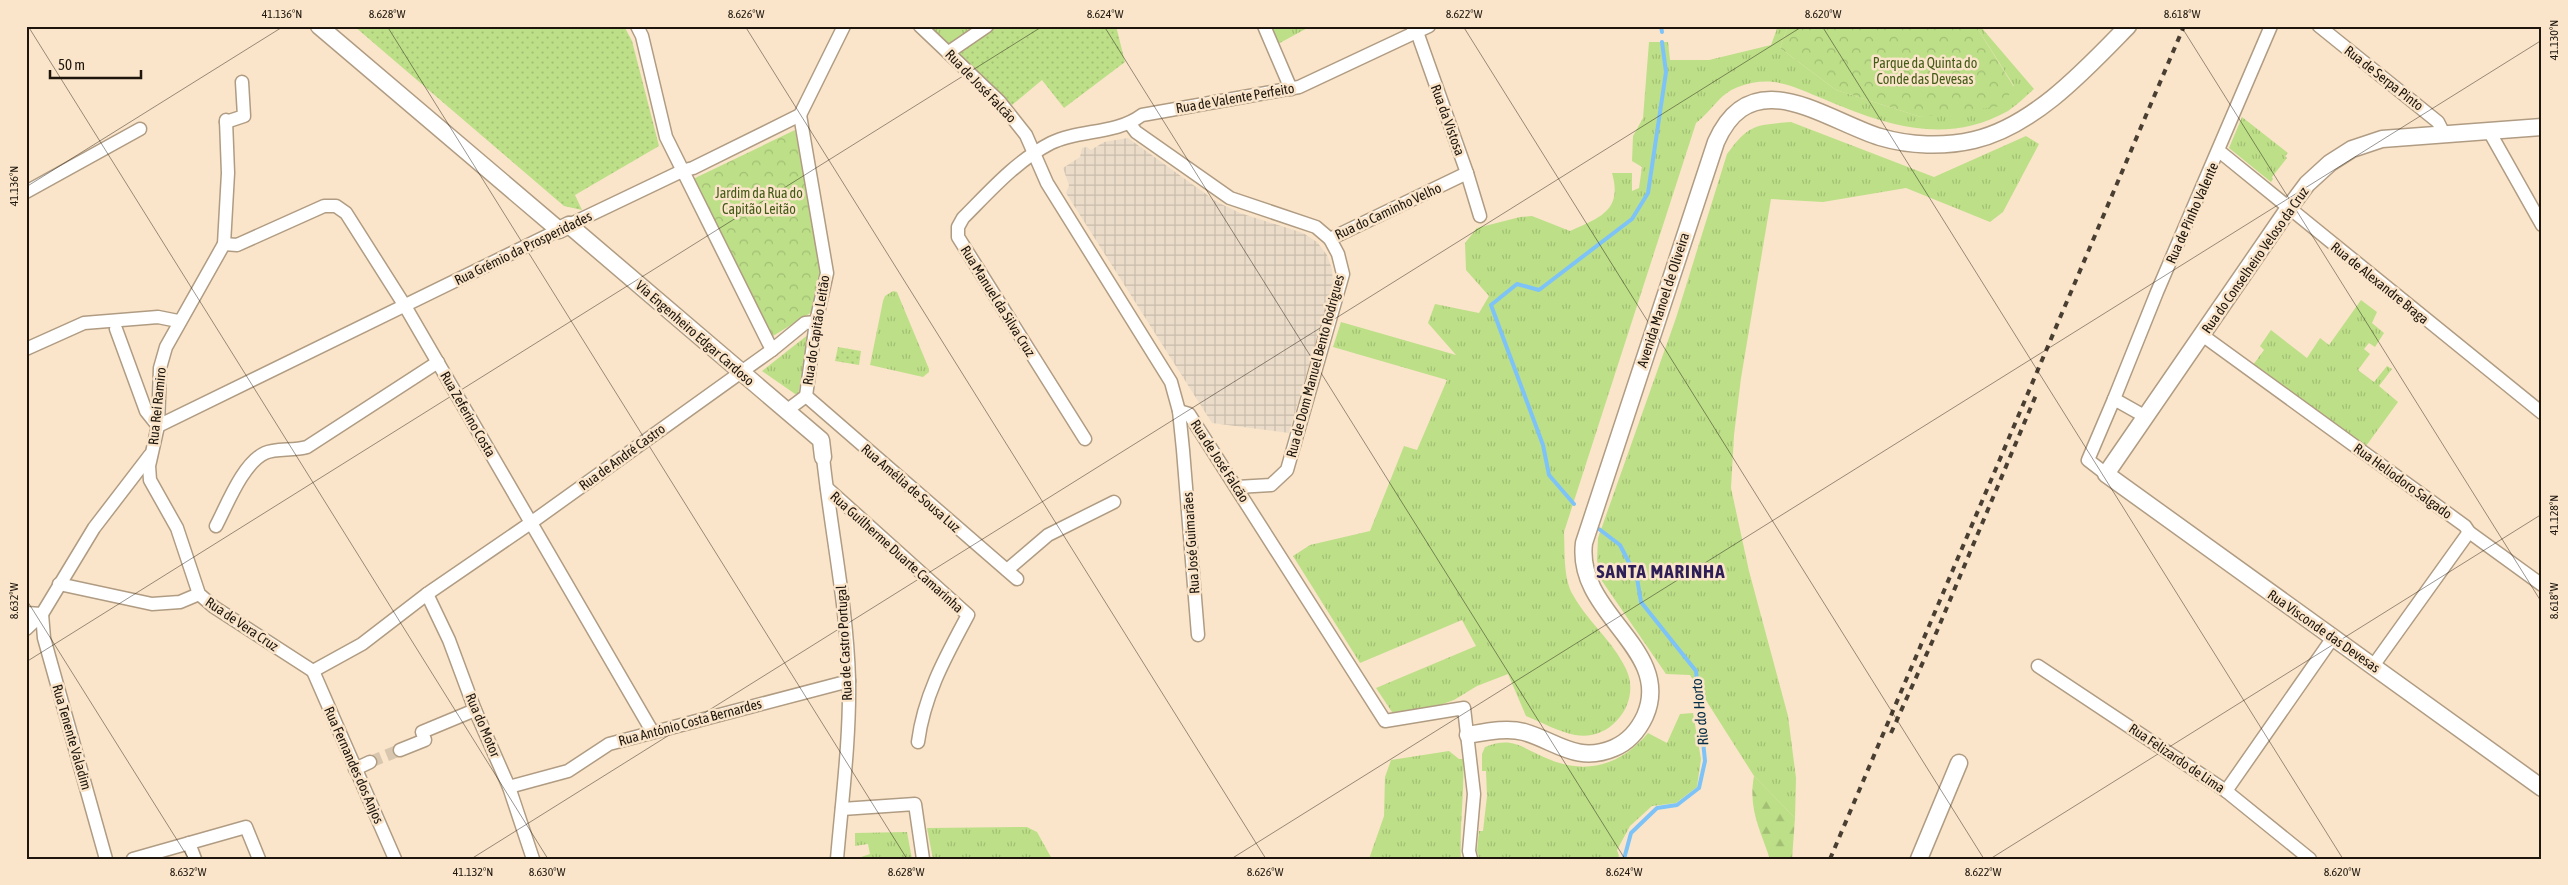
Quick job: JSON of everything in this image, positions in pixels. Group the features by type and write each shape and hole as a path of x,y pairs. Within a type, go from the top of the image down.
{"main road":[{"name":"Via Engenheiro Edgar Cardoso","path":"319,26 740,371 820,440 823,457"},
{"name":"Avenida Manoel de Oliveira","path":"1468,735 1516,730 1533,735 1563,749 1593,753 1614,748 1624,743 1638,730 1646,712 1650,692 1648,672 1639,655 1590,586 1583,568 1584,543 1716,142 1730,119 1753,103 1784,99 1888,139 1933,144 1973,141 2000,131 2034,112 2128,26"},
{"name":"Rua do Conselheiro Veloso da Cruz","path":"2106,474 2289,208 2307,184 2330,163 2352,149 2382,139 2542,127"},
{"name":"Rua Visconde das Devesas","path":"2106,474 2332,639 2373,666 2542,788"},
{"path":"1919,859 1959,763"}],"street":[{"path":"636,26 642,36 666,137 772,350"},
{"path":"798,116 844,26"},
{"name":"Rua de José Falcão","path":"920,26 999,100 1026,135 1047,183 1171,382 1179,411 1189,414 1207,441 1385,721 1464,708 1468,735"},
{"path":"949,52 987,26"},
{"path":"1264,26 1291,88"},
{"name":"Rua de Valente Perfeito","path":"1035,153 1052,142 1130,124 1142,116 1299,87 1414,29 1429,26"},
{"name":"Rua de Pinho Valente","path":"2106,474 2088,460 2157,292 2271,26"},
{"name":"Rua de Serpa Pinto","path":"2319,26 2438,122 2444,134"},
{"name":"Rua da Vistosa","path":"1414,29 1467,173 1480,216"},
{"name":"Rua Rei Ramiro","path":"26,629 42,614 94,528 152,453 158,426 160,368 166,347 178,321 224,244 228,173 226,121 239,115 244,116 242,82"},
{"name":"Rua Grémio da Prosperidades","path":"158,426 564,227 682,171 693,168 798,116"},
{"name":"Rua do Capitão Leitão","path":"798,116 827,273 816,322 806,396"},
{"name":"Rua do Caminho Velho","path":"1130,124 1136,132 1230,198 1316,227 1330,239 1467,173"},
{"path":"26,192 140,130"},
{"path":"2489,130 2542,225"},
{"name":"Rua de Alexandre Braga","path":"2219,150 2542,413"},
{"name":"Rua Manuel da Silva Cruz","path":"1035,153 1017,165 963,218 958,227 958,237 1085,439"},
{"name":"Rua Zeferino Costa","path":"224,244 237,245 324,206 336,206 346,212 405,306 652,731"},
{"name":"Rua de Dom Manuel Bento Rodrigues","path":"1237,487 1271,484 1287,470 1343,274 1338,254 1330,239"},
{"path":"26,349 84,323 158,316 178,321"},
{"name":"Rua de André Castro","path":"313,671 362,644 427,594 532,522 740,371 772,350 805,323 816,322"},
{"path":"116,329 146,411 158,426"},
{"name":"Rua Heliodoro Salgado","path":"2202,335 2458,520 2469,532 2542,585"},
{"path":"216,526 246,470 254,461 265,453 307,447 438,362"},
{"path":"786,411 806,396"},
{"name":"Rua Amélia de Sousa Luz","path":"806,396 1017,579"},
{"path":"2114,400 2146,417"},
{"name":"Rua José Guimarães","path":"1179,411 1184,450 1198,635"},
{"path":"1184,450 1193,443 1207,441"},
{"name":"Rua de Vera Cruz","path":"152,453 150,480 177,528 199,594 214,607 313,671"},
{"name":"Rua de Castro Portugal","path":"823,457 826,488 844,600 849,681 845,780 838,859"},
{"name":"Rua Guilherme Duarte Camarinha","path":"826,488 968,615 942,663 931,690 921,717 918,742"},
{"path":"1007,570 1048,535 1114,502"},
{"path":"2373,666 2469,532"},
{"path":"59,584 152,604 180,602 199,594"},
{"name":"Rua do Motor","path":"427,594 449,640 475,710 509,787 533,859"},
{"path":"26,613 42,614"},
{"name":"Rua Tenente Valadim","path":"42,614 44,638 106,859"},
{"path":"2226,791 2332,639"},
{"name":"Rua Felizardo de Lima","path":"2038,666 2226,791 2310,859"},
{"name":"Rua Fernandes dos Anjos","path":"313,671 395,859"},
{"name":"Rua António Costa Bernardes","path":"509,787 568,771 609,744 652,731 849,681"},
{"path":"400,750 425,740 422,732 475,710"},
{"path":"1468,735 1474,794 1469,851 1471,859"},
{"path":"355,769 370,762"},
{"path":"842,809 915,804 923,859"},
{"path":"133,859 246,827 259,859"},
{"path":"189,843 195,859"}],"shaded area":[{"path":"1128,138 1217,202 1240,213 1303,233 1317,242 1327,255 1332,269 1333,284 1289,433 1212,423 1066,193 1069,185 1063,168 1080,157 1082,148 1087,147 1091,150 1104,142"}],"green space":[{"path":"354,26 624,26 632,41 659,146 575,195 582,210 564,206"},
{"path":"927,26 979,26 948,45"},
{"path":"993,26 1116,26 1125,62 1064,108 1042,80 1012,105 957,52"},
{"path":"1270,26 1311,26 1278,44"},
{"path":"1778,26 1788,26 1780,48 1836,90 1921,117 2014,86 1976,26 1980,26 2034,89 2008,111 1985,122 1961,128 1939,129 1893,124 1848,109 1793,87 1773,82 1751,83 1738,87 1721,98 1696,123 1564,532 1565,564 1570,588 1579,605 1614,649 1626,669 1630,682 1630,694 1626,706 1620,717 1611,726 1600,732 1588,736 1569,734 1526,716 1508,674 1477,686 1454,700 1423,711 1394,715 1376,688 1476,646 1462,620 1360,663 1293,556 1310,545 1370,531 1404,446 1417,450 1447,380 1333,347 1341,322 1456,355 1428,323 1435,304 1479,313 1489,296 1466,270 1465,243 1477,228 1520,217 1532,216 1570,231 1599,217 1611,205 1615,186 1612,173 1632,173 1632,191 1639,188 1642,167 1632,161 1633,136 1643,118 1649,42 1668,42 1670,60 1709,60 1771,45"},
{"name":"Parque da Quinta do Conde das Devesas","path":"1788,26 1976,26 2014,87 2002,106 1921,117 1836,90 1780,48"},
{"path":"2242,117 2288,153 2285,156 2287,158 2272,177 2271,182 2229,148"},
{"path":"1791,122 1934,177 2026,136 2039,144 2003,212 1990,222 1906,188 1823,202 1771,199 1741,378 1734,435 1731,488 1749,571 1788,716 1796,778 1795,818 1754,776 1690,675 1666,674 1602,581 1597,560 1598,538 1676,318 1727,154 1747,131 1769,124"},
{"name":"Jardim da Rua do Capitão Leitão","path":"795,130 823,274 812,312 773,336 693,179"},
{"path":"893,291 897,292 929,369 929,372 923,377 870,365 883,301 885,296"},
{"path":"2361,300 2377,312 2372,323 2384,333 2375,347 2369,343 2364,349 2370,354 2358,370 2374,382 2387,366 2392,369 2379,386 2398,402 2366,446 2253,365 2264,350 2260,346 2271,330 2307,358 2320,338 2329,345"},
{"path":"809,334 798,396 762,371"},
{"path":"838,347 861,351 859,365 835,361"},
{"path":"1693,713 1701,759 1697,787 1676,803 1652,806 1630,826 1617,850 1619,856 1617,859 1479,859 1477,851 1479,831 1483,831 1487,796 1486,771 1482,771 1482,754 1485,747 1510,743 1561,763 1575,766 1602,764 1626,753 1648,733 1667,743 1680,714"},
{"path":"1449,751 1459,759 1463,759 1461,859 1369,859 1384,816 1385,777 1391,760"},
{"path":"1754,776 1795,818 1792,859 1770,859 1754,809"},
{"path":"1027,827 1037,832 1052,859 933,859 927,828"},
{"path":"907,832 912,859 855,859 870,854 868,844 855,846 855,833"}],"waterway":[{"path":"1661,26 1662,32"},
{"path":"1574,504 1549,475 1543,445 1491,305 1517,284 1539,290 1632,219 1648,193 1666,72 1662,42"},
{"name":"Rio do Horto","path":"1599,529 1620,545 1637,578 1641,602 1696,671 1705,761 1699,788 1677,805 1657,808 1631,833 1624,859"}],"tunnel":[{"path":"370,762 400,750"}],"railway":[{"path":"1830,859 2184,26"},
{"path":"1891,733 1937,631 2036,395"}],"district":[{"name":"SANTA MARINHA","path":"1661,571"}]}
